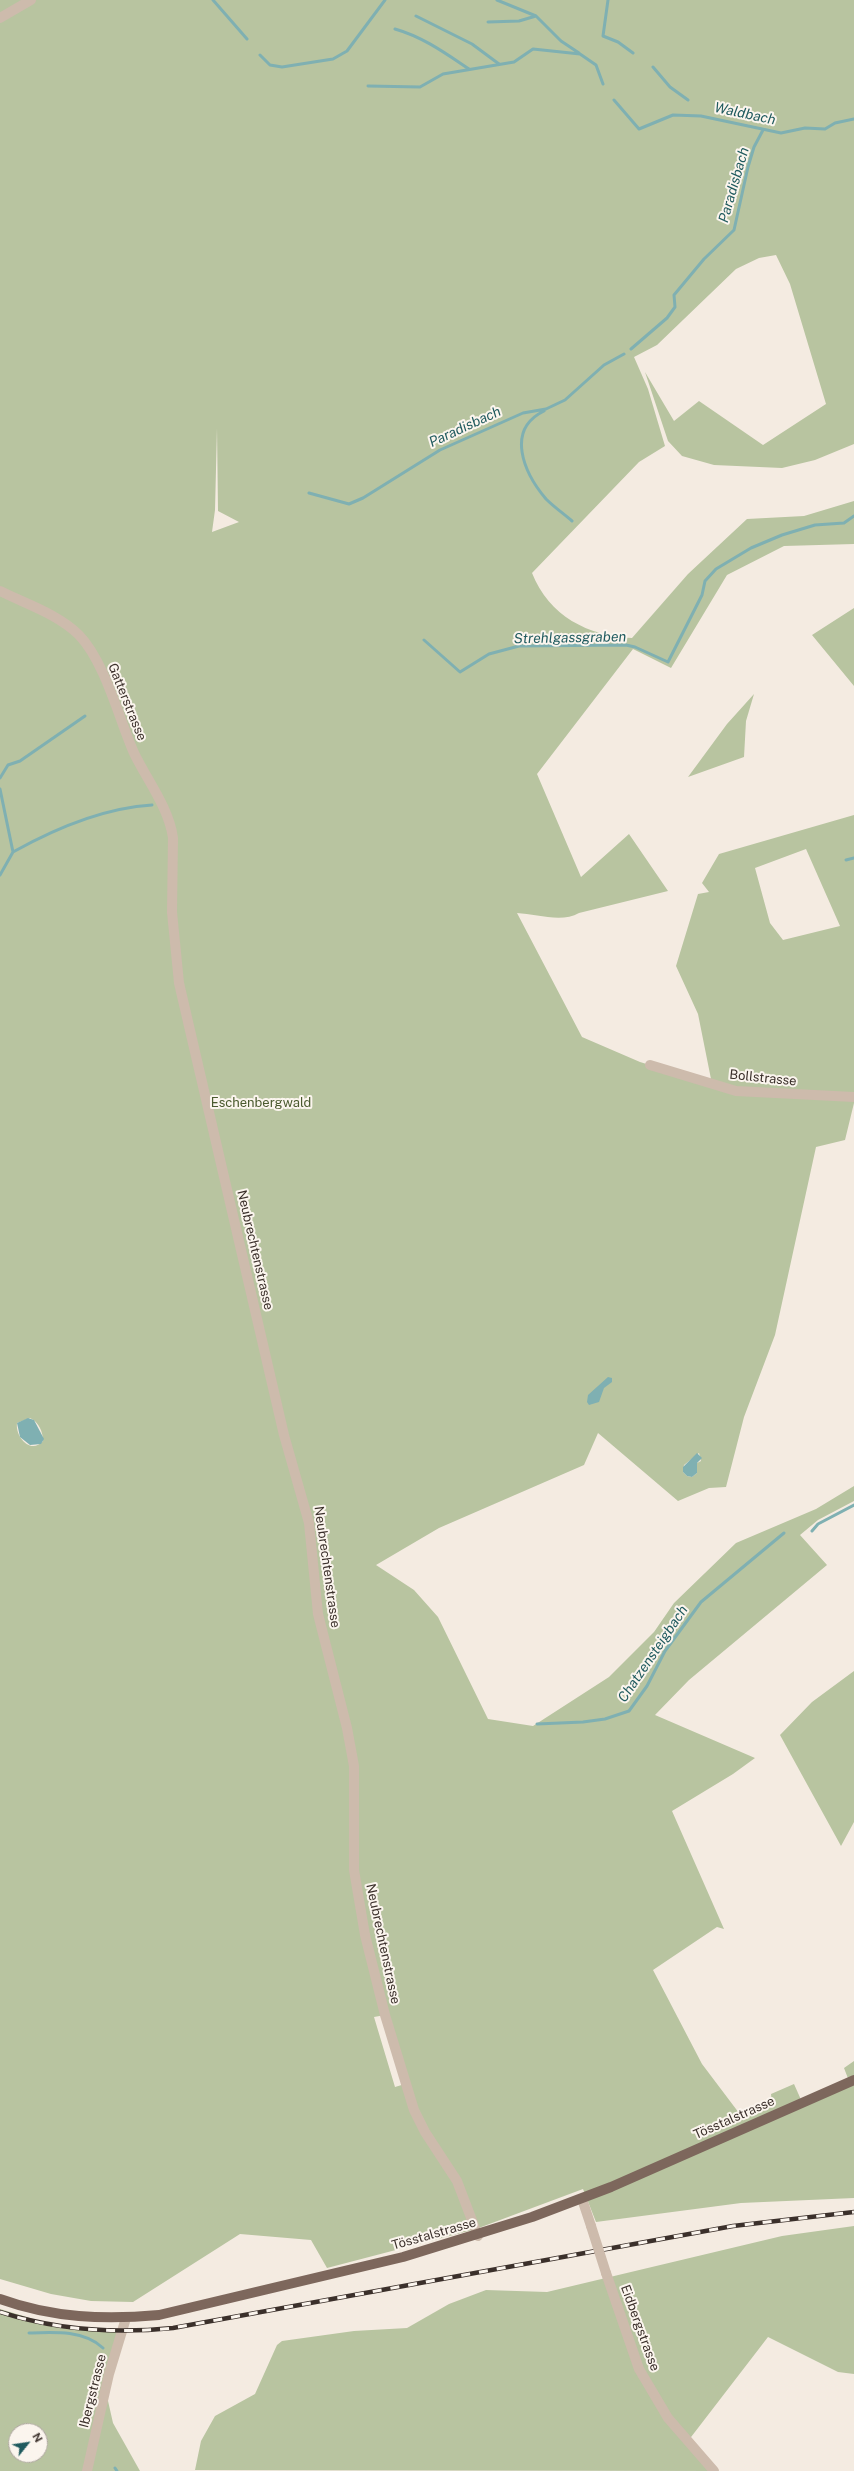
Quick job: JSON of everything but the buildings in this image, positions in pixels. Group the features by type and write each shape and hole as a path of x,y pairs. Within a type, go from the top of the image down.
{"main road":[{"name":"Tösstalstrasse","path":"0,2299 57,2314 126,2318 191,2309 403,2257 478,2236 582,2199 854,2080"}],"street":[{"path":"0,18 31,0"},
{"name":"Gatterstrasse","path":"0,591 68,626 83,640 92,652 135,755 170,825 173,838 172,866"},
{"name":"Neubrechtenstrasse","path":"172,866 172,926 179,983 283,1429 307,1514 318,1614 352,1754 354,1778 354,1870 365,1935 385,2016 414,2110 425,2132 457,2182 478,2236"},
{"name":"Bollstrasse","path":"650,1065 736,1091 854,1097"},
{"name":"Eidbergstrasse","path":"582,2199 639,2369 668,2418 714,2471"},
{"name":"Ibergstrasse","path":"87,2471 109,2374 126,2318"}],"green space":[{"name":"Eschenbergwald","path":"0,0 854,0 854,444 815,460 782,468 714,465 682,456 668,441 645,372 674,421 699,401 763,445 826,404 790,284 776,255 759,258 736,269 657,345 634,357 648,389 665,446 639,462 532,573 539,588 549,601 572,621 600,633 632,638 688,574 747,519 804,516 854,501 854,544 784,546 727,575 671,668 633,649 537,774 581,877 629,834 668,891 572,916 557,918 517,913 582,1037 640,1062 712,1084 698,1014 676,966 698,894 709,892 702,883 719,854 854,815 854,1103 845,1140 816,1147 775,1335 744,1417 726,1487 709,1488 678,1501 598,1433 584,1465 439,1528 376,1565 414,1590 438,1617 488,1719 533,1726 609,1677 654,1632 674,1603 736,1543 816,1509 854,1486 854,1501 818,1520 800,1535 827,1565 689,1680 655,1715 755,1758 733,1774 672,1811 724,1929 717,1927 653,1970 702,2064 739,2113 772,2103 771,2094 794,2084 802,2102 849,2081 844,2068 854,2061 854,2198 741,2203 596,2222 583,2189 476,2229 327,2268 311,2240 240,2234 133,2302 91,2301 51,2294 0,2279","holes":["217,428 218,511 239,522 212,532 215,510","806,849 840,926 783,940 770,923 755,868","30,1418 36,1422 40,1428 43,1441 38,1445 29,1445 21,1439 17,1428 17,1423","699,1453 701,1461 697,1463 697,1473 692,1477 687,1476 683,1472 684,1465","385,2015 405,2084 395,2087 374,2017"]},
{"path":"854,608 854,686 812,635"},
{"path":"754,694 746,721 744,757 688,777 727,724"},
{"path":"854,1671 854,1822 841,1846 780,1735 812,1702"},
{"path":"854,2226 854,2374 838,2372 768,2337 688,2441 714,2471 195,2470 201,2441 215,2416 255,2394 277,2345 282,2341 354,2331 407,2328 449,2304 486,2290 547,2292 782,2236"},
{"path":"0,2309 53,2325 121,2331 106,2392 113,2423 140,2471 0,2471"}],"water":[{"path":"608,1377 612,1378 612,1382 604,1388 599,1402 589,1405 587,1402 588,1395"},
{"path":"28,1418 34,1420 44,1439 41,1444 30,1445 20,1437 17,1423"},
{"path":"697,1453 702,1458 697,1463 697,1473 692,1477 687,1476 683,1472 683,1467"}],"waterway":[{"name":"Waldbach","path":"213,0 247,39"},
{"name":"Waldbach","path":"260,55 270,65 282,67 333,59 347,51 385,0"},
{"path":"497,0 536,16 561,41 579,53"},
{"name":"Waldbach","path":"608,0 603,36 618,42 633,53"},
{"path":"416,16 472,44 499,64"},
{"path":"488,22 519,21 536,16"},
{"path":"395,29 415,36 442,51 469,69"},
{"path":"368,86 420,87 443,74 514,62 533,49 580,54 596,65 603,84"},
{"name":"Waldbach","path":"653,67 670,87 688,100"},
{"name":"Waldbach","path":"614,100 639,129 673,115 701,116 781,133 805,128 825,129 835,123 854,119"},
{"name":"Paradisbach","path":"631,349 667,318 675,307 674,295 704,259 734,230 748,167 754,147 763,130"},
{"name":"Paradisbach","path":"309,493 349,504 363,498 440,450 523,413 546,409 565,400 604,365 624,354"},
{"path":"544,411 532,419 525,429 522,440 522,452 525,465 538,489 546,499 572,521"},
{"name":"Strehlgassgraben","path":"424,640 460,672 489,654 519,646 626,645 635,647 668,662 702,595 705,581 716,569 751,548 782,535 815,525 844,523 854,516"},
{"path":"0,778 8,765 20,761 85,716"},
{"path":"0,789 13,852 0,875"},
{"path":"13,852 63,827 80,821 116,810 152,805"},
{"path":"846,860 854,858"},
{"name":"Chatzensteigbach","path":"812,1531 818,1524 854,1505"},
{"name":"Chatzensteigbach","path":"537,1724 583,1722 605,1719 629,1711 647,1686 665,1651 701,1602 784,1533"},
{"path":"29,2333 48,2332 78,2335 95,2342 103,2348"}],"railway":[{"path":"0,2312 42,2323 85,2329 129,2331 173,2328 733,2226 854,2212"}]}
